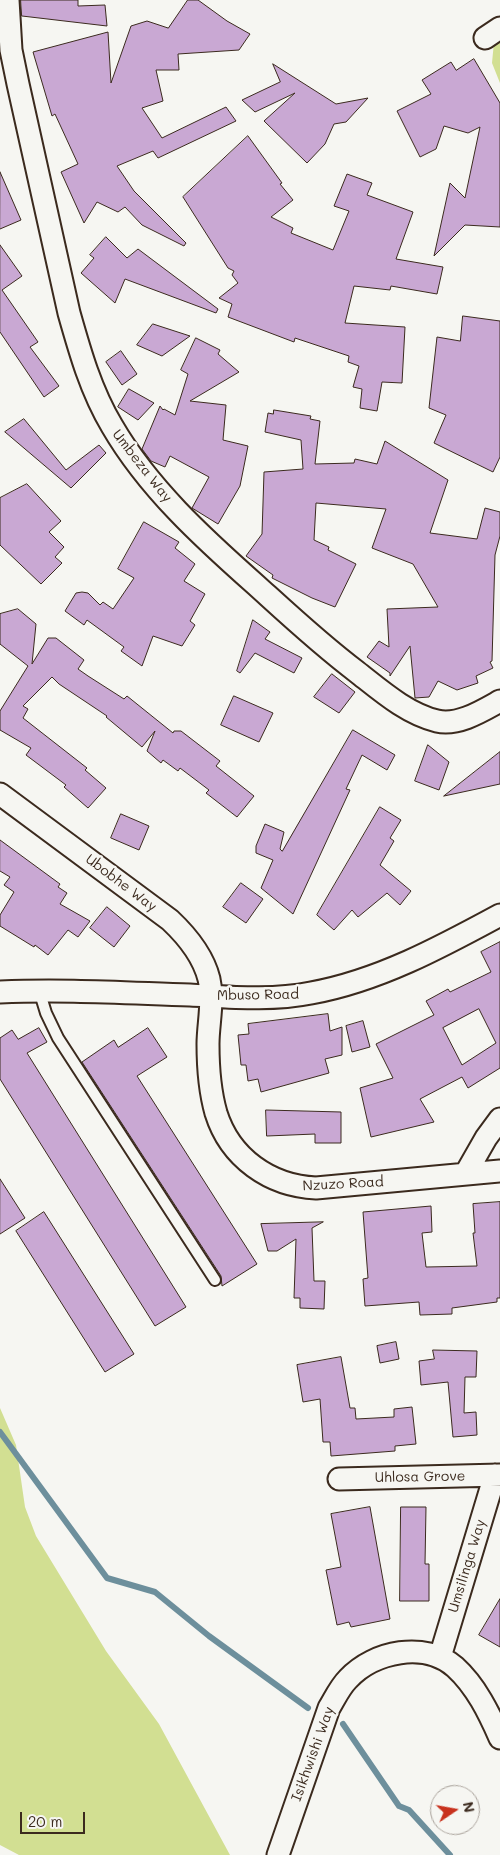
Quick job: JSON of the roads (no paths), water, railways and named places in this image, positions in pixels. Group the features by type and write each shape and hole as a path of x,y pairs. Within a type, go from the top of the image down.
{"street":[{"name":"Umbeza Way","path":"8,0 11,50 52,243 69,313 79,350 98,401 130,454 174,508 204,538 310,634 346,664 403,706 439,722 454,721 474,715 500,700"},
{"name":"Ubobhe Way","path":"0,794 170,920 184,933 200,955 206,969 210,996"},
{"name":"Mbuso Road","path":"0,992 39,990 249,998 276,998 309,994 342,987 380,974 500,915"},
{"name":"Nzuzo Road","path":"210,996 208,1046 216,1114 238,1152 270,1178 300,1188 316,1188 500,1171"},
{"path":"466,1173 486,1138 500,1120"},
{"name":"Uhlosa Grove","path":"339,1479 498,1475"},
{"name":"Umsilinga Way","path":"440,1657 498,1475"},
{"name":"Isikhwishi Way","path":"278,1855 329,1708 348,1678 373,1660 403,1652 428,1653 440,1657 454,1666 469,1683 500,1738"}],"lane":[{"path":"39,990 46,1013 58,1038 215,1280"}],"waterway":[{"path":"0,1432 107,1578 155,1592 209,1636 308,1708"},
{"path":"343,1724 399,1806 409,1810 450,1855"}]}
